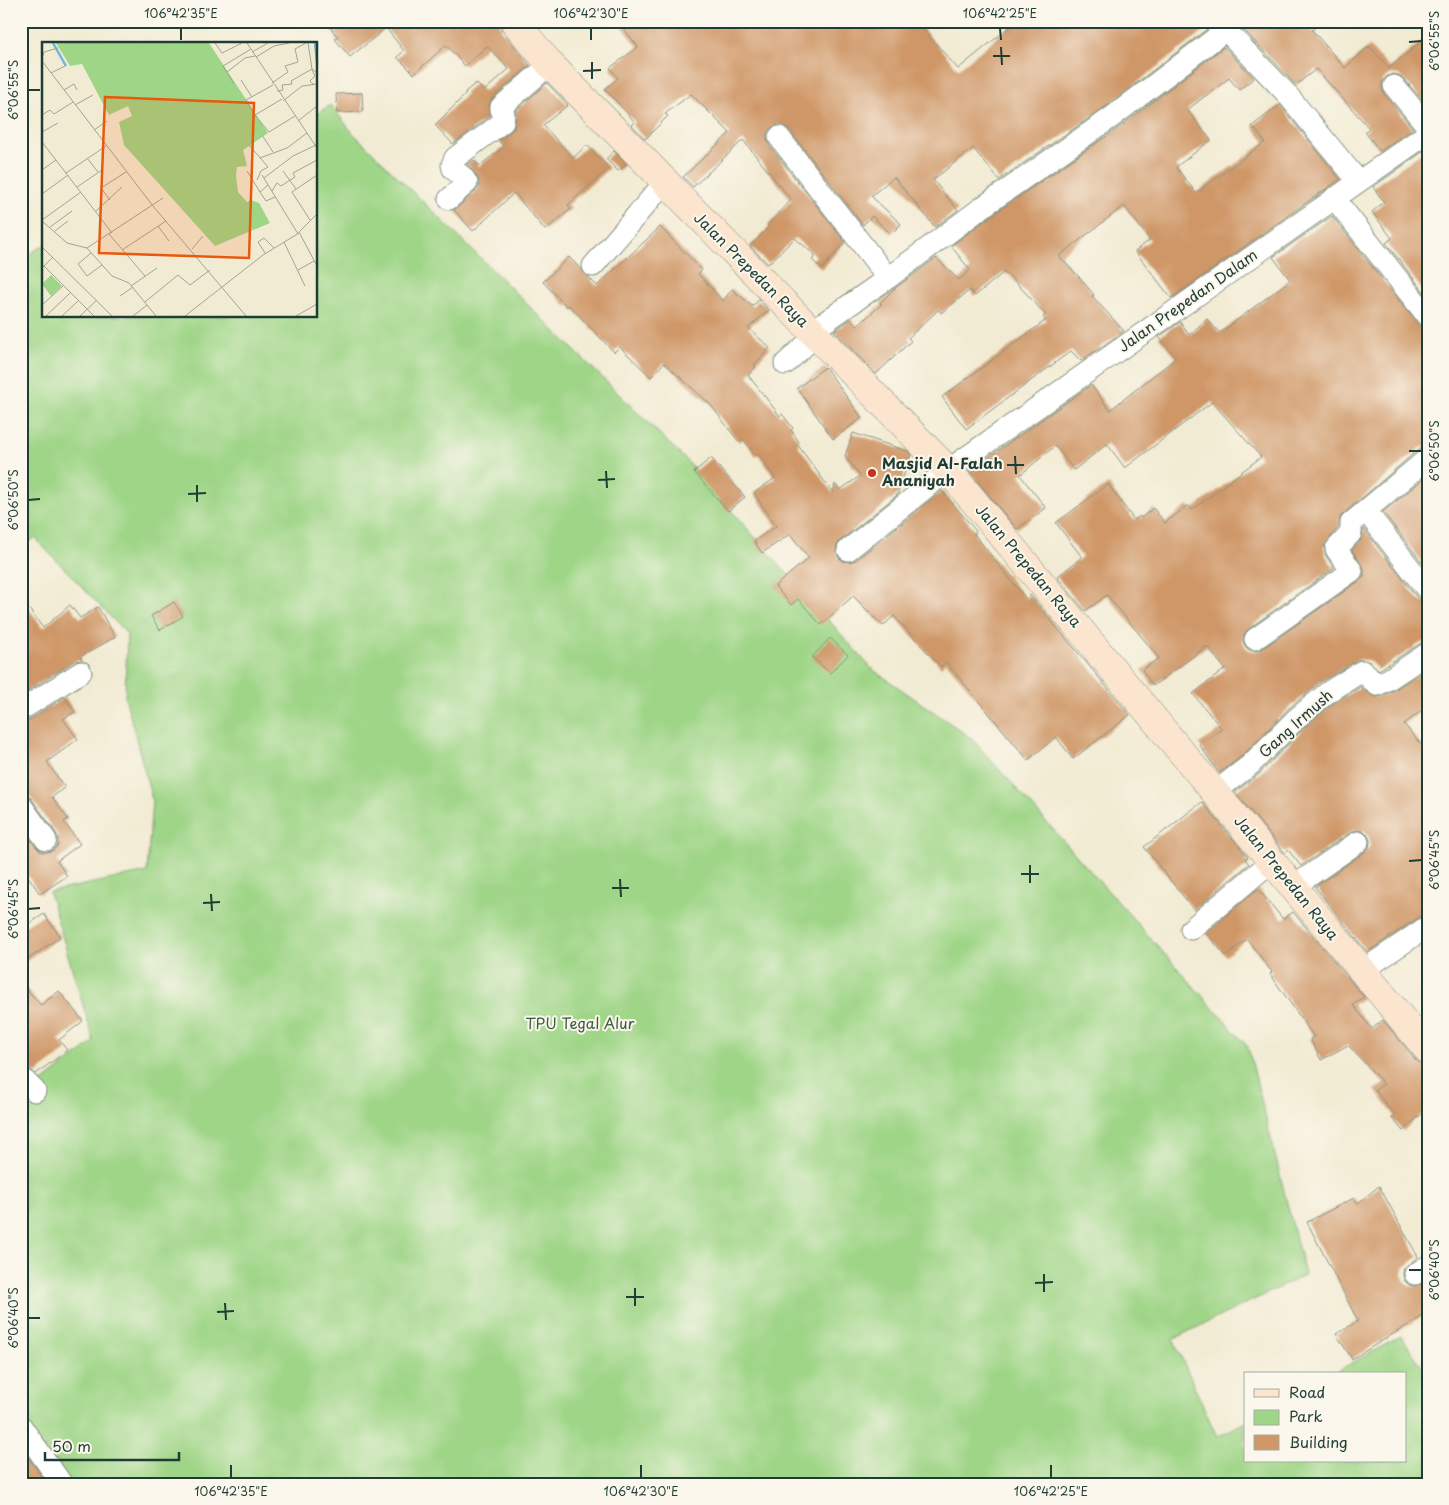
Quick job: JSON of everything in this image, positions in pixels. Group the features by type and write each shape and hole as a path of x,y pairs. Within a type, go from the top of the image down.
{"street":[{"name":"Jalan Prepedan Raya","path":"514,21 550,64 948,470 1362,971 1425,1041"},
{"path":"785,364 814,333 984,206 1112,117 1222,26 1286,93 1358,181"},
{"path":"448,199 467,183 463,177 452,169 454,158 503,122 504,114 501,106 550,64"},
{"path":"1394,86 1428,127"},
{"name":"Jalan Prepedan Dalam","path":"848,550 948,470 1428,133"},
{"path":"780,137 888,278"},
{"path":"593,266 665,182"},
{"path":"1334,198 1428,317"},
{"path":"1255,639 1352,571 1336,549 1351,534 1351,523 1428,458"},
{"path":"1366,510 1428,591"},
{"name":"Gang Irmush","path":"1215,792 1250,764 1297,718 1327,693 1362,671 1377,685 1428,653"},
{"path":"21,710 81,672"},
{"path":"21,805 46,840"},
{"path":"1293,887 1358,842"},
{"path":"1191,929 1272,861"},
{"path":"1362,971 1428,926"},
{"path":"21,1426 62,1484"}],"green space":[{"name":"TPU Tegal Alur","path":"331,105 352,132 688,462 872,669 971,738 1248,1047 1305,1275 1173,1339 1217,1437 1244,1423 1244,1462 1406,1462 1406,1372 1336,1372 1401,1336 1428,1375 1428,1484 68,1484 21,1422 21,1099 94,1042 49,892 147,872 152,800 125,696 127,634 35,538 21,547 21,259 42,246 42,318 318,318 318,113"}],"building":[{"path":"325,21 499,21 502,31 530,65 492,98 489,107 490,116 453,144 435,125 466,94 465,92 476,83 484,91 509,69 487,46 465,66 446,45 414,74 397,57 404,51 386,28 350,57 335,39 338,37"},
{"path":"618,21 916,21 958,69 1017,21 1205,21 1207,29 1105,107 999,180 973,148 933,180 958,210 935,227 894,177 871,196 901,224 891,234 872,216 863,225 789,129 783,125 772,127 767,133 769,145 845,242 822,269 812,260 816,256 795,238 768,264 750,246 769,227 768,225 791,200 743,140 693,187 683,177 730,133 691,94 665,114 668,116 645,139 632,125 635,122 605,89 618,78 610,68 638,47"},
{"path":"1235,21 1323,21 1312,30 1345,68 1369,46 1389,68 1428,36 1428,107 1399,75 1392,74 1386,77 1382,82 1384,94 1413,128 1380,151 1365,132 1369,128 1316,69 1296,85"},
{"path":"1224,47 1254,78 1239,90 1229,78 1187,110 1211,140 1176,167 1196,193 1265,142 1252,126 1280,105 1340,179 1171,298 1135,251 1150,240 1124,206 1059,256 1124,331 1081,361 1071,351 966,429 942,397 1046,320 1043,317 1046,315 1008,274 1004,272 975,296 970,290 941,313 938,310 908,338 911,341 876,374 834,331 851,319 857,326 882,304 880,303 894,289 936,258 959,280 970,270 951,246 1120,127"},
{"path":"547,83 568,105 543,125 573,158 587,145 609,168 568,205 571,209 545,230 514,193 473,231 454,210 479,187 477,176 467,164 474,160 479,166 504,147 499,141 514,128 515,111"},
{"path":"362,93 363,112 337,113 336,94"},
{"path":"1428,148 1428,297 1386,243 1392,238 1372,212 1384,202 1373,187"},
{"path":"614,151 626,164 618,171 606,159"},
{"path":"1332,216 1418,325 1428,329 1428,446 1420,448 1340,517 1338,528 1324,546 1326,556 1334,568 1248,629 1244,634 1243,641 1249,650 1256,651 1262,649 1359,581 1364,576 1364,569 1352,550 1360,541 1364,529 1418,599 1428,603 1428,641 1421,643 1379,670 1370,662 1360,659 1320,682 1288,709 1242,756 1219,773 1199,744 1222,729 1193,694 1225,669 1207,646 1153,686 1142,670 1159,658 1107,595 1085,611 1057,577 1082,557 1056,523 1108,484 1134,520 1140,516 1141,518 1153,508 1165,523 1188,505 1192,510 1261,457 1212,402 1125,468 1107,444 1074,470 1055,446 1020,475 1046,508 1017,529 969,471 1091,385 1110,410 1176,358 1159,337 1180,322 1189,335 1207,319 1220,333 1290,280 1273,257"},
{"path":"660,227 702,270 698,274 723,301 732,289 752,306 759,300 769,310 748,328 770,348 754,365 756,366 748,375 780,416 782,414 793,428 791,430 799,442 797,444 833,493 835,484 840,490 860,476 845,456 853,433 911,454 897,495 840,541 836,551 839,558 849,562 856,560 942,491 976,531 974,534 1026,599 1030,595 1130,715 1073,759 1056,737 1028,760 946,662 941,667 894,616 883,626 853,596 821,625 798,599 791,605 775,586 809,558 790,534 762,553 754,541 776,526 754,493 775,478 758,454 756,456 743,439 739,442 710,404 664,363 651,377 620,347 614,352 569,305 567,307 543,282 569,257 597,286"},
{"path":"825,367 862,418 833,439 797,388"},
{"path":"711,458 745,497 728,511 694,472"},
{"path":"1428,475 1428,570 1383,512"},
{"path":"21,598 43,628 70,605 80,618 98,607 115,637 80,657 82,660 74,661 21,695"},
{"path":"174,602 183,616 160,630 151,616"},
{"path":"830,638 848,655 830,673 812,657"},
{"path":"1428,668 1428,706 1404,724 1428,753 1428,911 1367,952 1315,887 1365,852 1369,848 1370,841 1368,835 1364,831 1357,830 1351,832 1301,866 1288,850 1285,853 1235,792 1259,774 1305,727 1334,703 1360,687 1375,697 1383,696"},
{"path":"65,697 75,712 63,719 78,739 47,762 65,788 52,797 68,819 64,822 80,844 57,861 67,876 40,894 28,876 21,881 21,827 41,852 54,850 58,845 58,838 31,798 27,794 21,793 21,722 28,721"},
{"path":"1202,802 1248,857 1245,859 1249,864 1194,910 1144,847"},
{"path":"1258,889 1283,919 1293,912 1364,997 1353,1005 1372,1029 1383,1020 1416,1060 1428,1065 1428,1108 1403,1131 1392,1118 1395,1116 1375,1090 1384,1084 1348,1045 1321,1060 1310,1039 1314,1037 1270,974 1272,972 1247,939 1226,956 1206,933"},
{"path":"44,914 60,937 21,964 21,929"},
{"path":"21,983 41,1005 59,991 83,1021 59,1040 67,1050 36,1074 29,1068 21,1065"},
{"path":"1379,1186 1418,1257 1404,1268 1404,1280 1409,1285 1415,1286 1428,1281 1428,1313 1352,1359 1336,1334 1358,1321 1307,1222 1354,1198 1358,1203"},
{"path":"21,1448 47,1484 21,1484"}],"place":[{"name":"Masjid Al-Falah Ananiyah","path":"872,473"}]}
